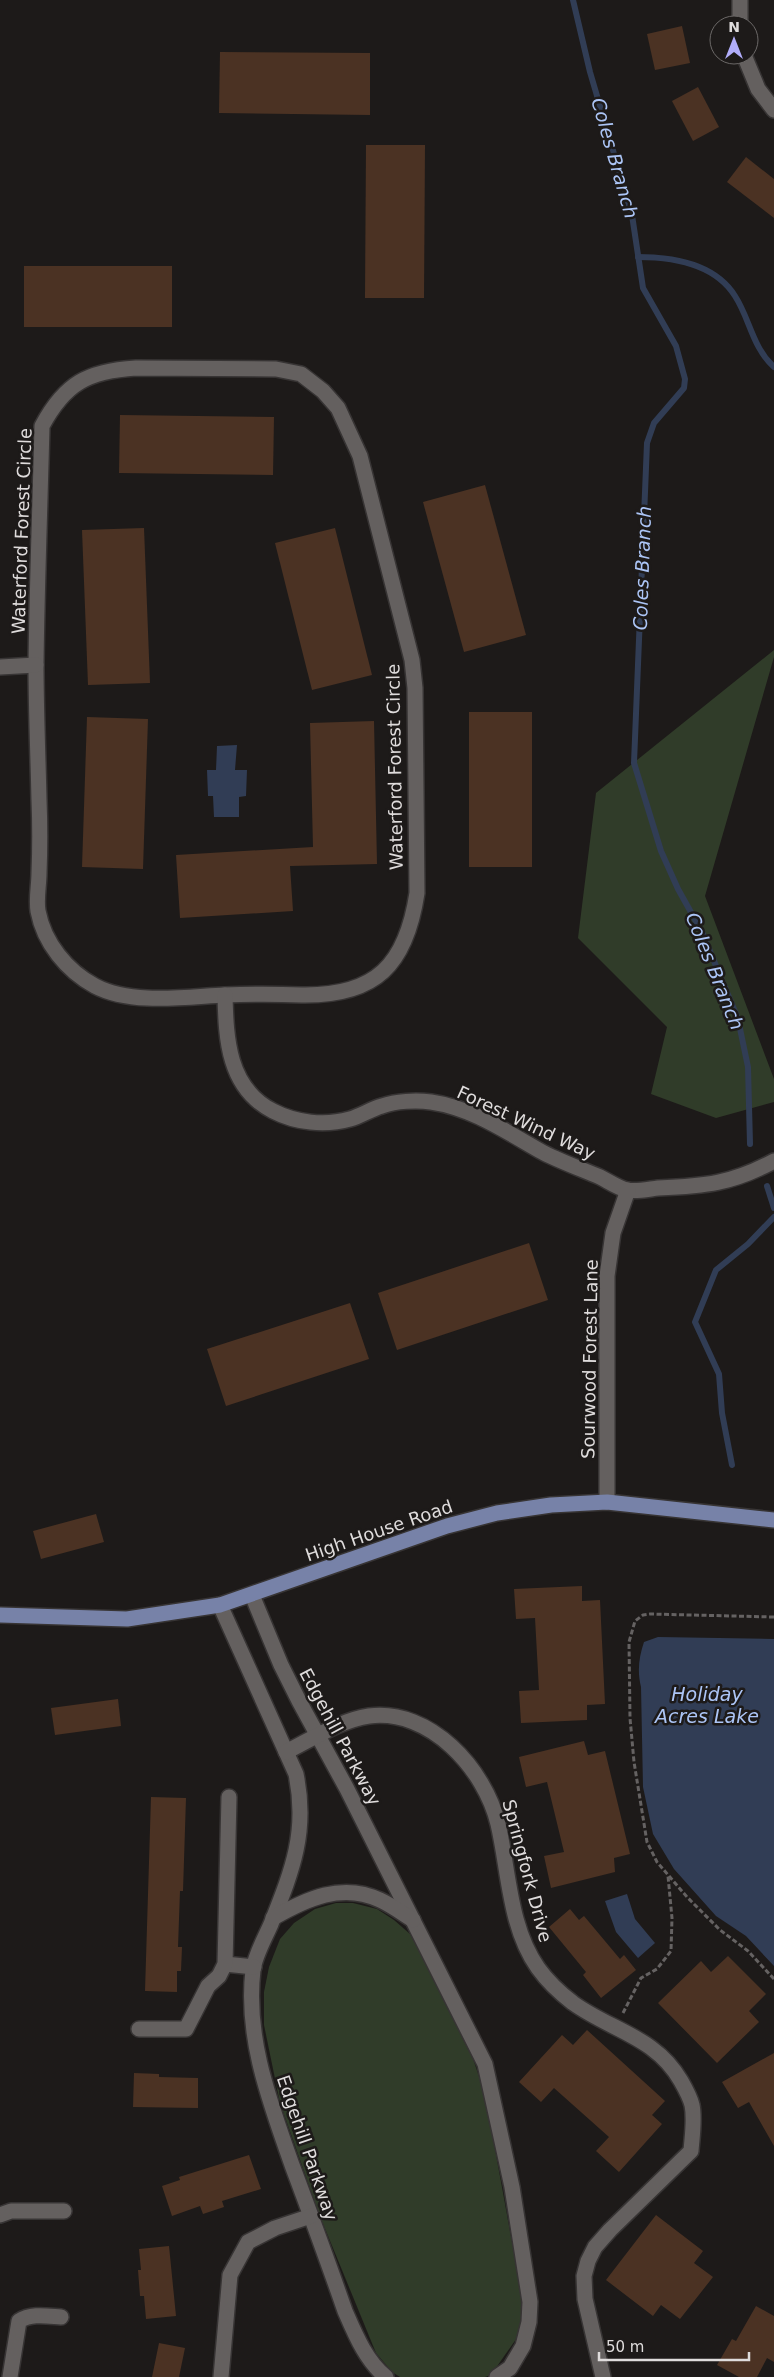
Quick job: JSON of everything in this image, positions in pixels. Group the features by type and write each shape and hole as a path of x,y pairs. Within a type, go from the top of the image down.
{"main road":[{"name":"High House Road","path":"0,1615 127,1619 220,1605 447,1526 497,1513 551,1506 607,1502 774,1520"}],"street":[{"path":"740,0 740,15"},
{"path":"748,65 758,89 774,110"},
{"name":"Waterford Forest Circle","path":"211,368 276,369 301,374 323,391 338,408 360,456 412,660 415,688 416,883 413,919 403,947 388,968 366,985 319,995 225,995 178,998 122,996 96,987 78,975 60,958 48,940 38,910 40,840 36,665 42,426 53,405 69,389 90,376 110,369 211,368"},
{"path":"0,667 36,665"},
{"name":"Forest Wind Way","path":"225,995 228,1049 234,1069 244,1087 272,1111 298,1120 320,1123 350,1119 383,1105 428,1102 452,1106 513,1134 546,1154 628,1190"},
{"path":"628,1190 710,1186 754,1172 774,1161"},
{"name":"Sourwood Forest Lane","path":"607,1502 607,1276 613,1233 628,1190"},
{"name":"Edgehill Parkway","path":"252,1595 281,1665 486,2064 513,2196 530,2302 529,2322 515,2372 497,2377"},
{"name":"Edgehill Parkway","path":"220,1605 296,1774 301,1798 302,1823 295,1855 254,1967 251,1995 253,2020 264,2085 357,2339 379,2375"},
{"name":"Springfork Drive","path":"286,1752 318,1736 367,1716 383,1715 411,1721 440,1736 461,1756 479,1780 497,1821 513,1903 526,1948 550,1983 574,2003 617,2028 646,2042 661,2054 674,2069 692,2106 691,2151 595,2247 588,2261 584,2276 585,2299 604,2377"},
{"path":"139,2029 186,2029 208,1986 219,1976 225,1964 229,1797"},
{"path":"273,1918 306,1900 320,1895 342,1892 362,1894 380,1900 413,1920"},
{"path":"225,1964 254,1967"},
{"path":"0,2215 12,2211 64,2211"},
{"path":"221,2377 230,2275 248,2242 276,2228 311,2216"},
{"path":"10,2377 19,2321 25,2317 34,2316 61,2317"}],"path":[{"path":"774,1617 660,1613 643,1615 635,1621 631,1629 629,1642 630,1725 642,1816 648,1842 658,1862 687,1897 720,1930 748,1951 774,1980"},
{"path":"617,2028 635,1987 642,1978 658,1969 670,1951 672,1918 668,1874"}],"green space":[{"path":"774,650 774,657 705,896 774,1079 774,1102 716,1118 651,1094 667,1027 578,938 596,793"},
{"path":"336,1903 353,1903 377,1909 410,1934 444,1995 470,2050 485,2094 524,2308 521,2332 491,2375 485,2377 400,2377 392,2372 376,2353 319,2214 280,2103 264,2025 264,1992 269,1967 280,1939 294,1923 315,1909"}],"water":[{"path":"237,745 235,770 247,770 246,796 239,797 239,817 214,817 213,796 208,796 207,770 216,770 217,746"},
{"name":"Holiday Acres Lake","path":"658,1637 774,1639 774,1966 746,1936 716,1916 674,1869 653,1834 643,1787 639,1670 644,1642"},
{"path":"627,1894 635,1919 655,1943 638,1958 616,1932 605,1901"}],"building":[{"path":"682,26 690,63 655,70 647,34"},
{"path":"220,52 370,53 370,115 219,113"},
{"path":"698,87 719,127 693,141 672,101"},
{"path":"366,145 425,145 424,298 365,298"},
{"path":"746,157 774,179 774,218 727,182"},
{"path":"24,266 172,266 172,327 24,327"},
{"path":"120,415 274,417 273,475 119,473"},
{"path":"485,485 526,635 464,652 423,502"},
{"path":"144,528 150,683 88,685 82,530"},
{"path":"335,528 372,675 312,690 275,543"},
{"path":"469,712 532,712 532,867 469,867"},
{"path":"87,717 148,719 143,869 82,867"},
{"path":"374,721 377,864 290,866 293,911 180,918 176,855 313,847 310,723"},
{"path":"529,1243 548,1300 397,1350 378,1293"},
{"path":"350,1303 369,1359 226,1406 207,1349"},
{"path":"96,1514 104,1542 41,1559 33,1531"},
{"path":"582,1586 582,1601 600,1600 605,1704 587,1705 587,1720 521,1723 519,1691 539,1690 535,1618 516,1619 514,1589"},
{"path":"118,1699 121,1726 55,1735 51,1708"},
{"path":"584,1741 588,1755 605,1751 630,1854 614,1858 615,1872 551,1888 544,1856 564,1852 547,1782 526,1787 519,1757"},
{"path":"151,1797 186,1798 183,1891 180,1891 178,1947 182,1947 181,1971 177,1971 177,1992 145,1991"},
{"path":"570,1909 579,1920 584,1916 620,1959 624,1955 636,1970 601,1998 583,1975 586,1972 549,1927"},
{"path":"728,1956 766,1994 749,2011 759,2022 717,2063 658,2003 701,1961 711,1972"},
{"path":"587,2030 665,2101 652,2115 662,2124 619,2172 596,2151 609,2137 554,2088 541,2102 519,2082 562,2035 573,2045"},
{"path":"774,2053 774,2146 749,2102 738,2108 722,2082"},
{"path":"134,2073 159,2074 159,2077 198,2078 198,2108 133,2107"},
{"path":"249,2155 261,2189 222,2201 224,2207 203,2214 200,2206 172,2216 162,2186 180,2180 179,2177"},
{"path":"656,2215 703,2251 694,2263 713,2277 680,2319 661,2305 653,2316 606,2280"},
{"path":"169,2246 176,2316 146,2319 144,2296 140,2296 138,2270 141,2270 139,2249"},
{"path":"756,2306 774,2316 774,2362 767,2358 757,2377 739,2377 717,2365 732,2339 736,2341"},
{"path":"159,2343 185,2348 179,2377 152,2377"}],"waterway":[{"name":"Coles Branch","path":"573,0 590,72 632,215 643,288 676,346 685,379 684,388 654,423 647,443 634,763 661,851 678,889 702,932 738,1019 748,1067 750,1144"},
{"path":"638,257 651,257 692,264 716,276 735,296 756,342 774,367"},
{"name":"Coles Branch","path":"767,1186 774,1208"},
{"name":"Coles Branch","path":"732,1465 722,1413 719,1374 695,1322 716,1270 748,1244 774,1217"}]}
